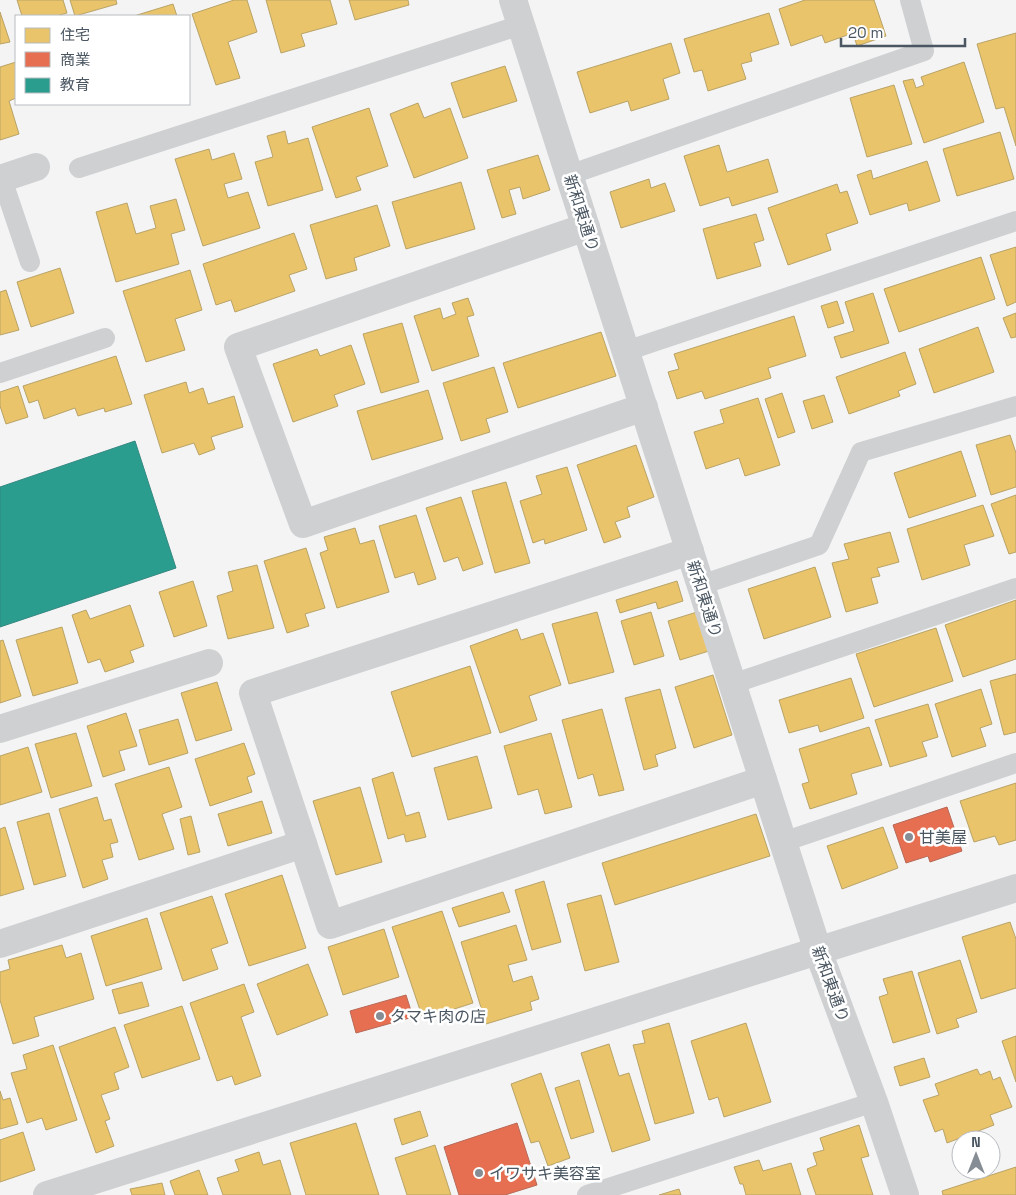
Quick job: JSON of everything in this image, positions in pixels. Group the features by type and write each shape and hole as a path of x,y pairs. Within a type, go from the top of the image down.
{"street":[{"name":"新和東通り","path":"517,13 818,951 874,1102 905,1195"},
{"path":"1,179 36,167"},
{"path":"586,227 238,347 302,524 644,407"},
{"path":"690,551 253,693 330,925 763,780"},
{"path":"0,729 209,663"},
{"path":"0,944 303,844"},
{"path":"47,1195 1016,888"}],"lane":[{"path":"569,175 924,51 910,0"},
{"path":"79,168 517,13"},
{"path":"1,179 30,262"},
{"path":"626,351 1016,221"},
{"path":"0,373 105,338"},
{"path":"701,585 819,546 861,452 1016,406"},
{"path":"732,684 1016,588"},
{"path":"783,842 1016,763"},
{"path":"587,1195 874,1102"}],"building: 住宅":[{"path":"17,0 63,0 67,13 60,15 22,15"},
{"path":"70,0 116,0 117,4 75,15"},
{"path":"234,0 247,0 257,32 228,42 240,78 216,85 192,14"},
{"path":"266,0 330,0 337,24 301,34 305,46 281,53"},
{"path":"349,0 408,0 409,5 355,20"},
{"path":"805,0 874,0 886,36 857,46 853,33 825,43 822,35 791,46 779,9"},
{"path":"173,4 177,15 137,15"},
{"path":"0,12 10,42 0,44"},
{"path":"769,13 779,44 750,53 752,61 741,64 746,79 708,91 702,70 694,72 684,39"},
{"path":"1016,33 1016,146 1004,107 996,109 977,44"},
{"path":"671,43 680,73 663,79 669,99 631,111 628,101 590,113 577,72"},
{"path":"15,62 15,98 9,101 19,134 0,140 0,67"},
{"path":"964,62 984,122 924,143 903,81 913,79 916,88 924,85 921,77"},
{"path":"505,66 517,101 463,118 451,83"},
{"path":"894,85 912,144 867,157 850,98"},
{"path":"418,103 424,118 450,108 468,158 414,178 390,114"},
{"path":"369,108 388,166 356,177 361,190 336,198 312,127"},
{"path":"285,131 288,144 308,138 323,190 268,206 255,162 273,157 267,136"},
{"path":"1000,132 1014,179 957,196 943,149"},
{"path":"719,145 727,172 768,159 778,192 732,206 729,197 700,206 684,156"},
{"path":"209,149 212,160 234,153 242,179 224,184 228,198 248,192 260,228 203,246 175,159"},
{"path":"538,155 550,190 523,199 520,187 509,190 516,214 502,218 487,170"},
{"path":"927,161 940,201 909,211 907,203 870,215 857,175 871,170 873,179"},
{"path":"649,179 651,188 665,183 675,211 621,228 610,192"},
{"path":"461,182 475,229 406,249 392,202"},
{"path":"837,184 840,193 847,191 858,223 826,234 831,250 788,265 768,208"},
{"path":"176,199 185,230 171,234 179,264 116,282 96,212 127,203 136,234 156,228 150,206"},
{"path":"377,205 390,246 354,258 357,270 326,279 310,225"},
{"path":"756,214 764,240 754,243 761,266 717,279 703,229"},
{"path":"294,233 307,269 289,275 295,291 235,312 231,300 216,305 203,264"},
{"path":"1016,247 1016,302 1007,306 990,255"},
{"path":"981,257 995,299 899,332 884,289"},
{"path":"60,268 74,313 31,327 17,282"},
{"path":"190,270 202,310 175,319 185,350 146,362 123,291"},
{"path":"6,290 19,330 0,335 0,292"},
{"path":"873,293 889,343 841,358 834,337 854,331 845,302"},
{"path":"468,298 474,315 467,317 479,356 432,371 414,316 440,308 443,319 456,314 452,303"},
{"path":"837,301 844,323 828,328 821,306"},
{"path":"1016,313 1016,337 1011,338 1003,318"},
{"path":"794,316 806,356 768,368 771,378 705,399 702,391 677,399 668,372 679,369 674,354"},
{"path":"402,323 419,382 381,393 363,334"},
{"path":"978,327 994,372 934,393 919,349"},
{"path":"601,332 616,376 518,408 503,363"},
{"path":"351,345 365,384 334,395 338,406 293,422 273,364 317,349 320,356"},
{"path":"905,352 916,384 898,391 900,396 849,414 836,377"},
{"path":"116,356 132,404 105,412 104,408 78,416 75,408 44,419 38,400 29,403 23,386"},
{"path":"494,367 508,412 486,419 490,432 461,441 443,383"},
{"path":"186,382 189,393 203,388 208,404 234,396 243,427 211,437 215,449 199,455 194,443 162,453 144,395"},
{"path":"18,386 28,417 6,424 0,406 0,392"},
{"path":"428,390 443,439 372,460 357,411"},
{"path":"782,393 795,432 778,438 765,399"},
{"path":"824,395 833,422 812,429 803,401"},
{"path":"758,398 780,465 745,476 739,458 706,469 694,432 724,423 720,410"},
{"path":"1010,435 1016,453 1016,487 991,495 976,445"},
{"path":"636,445 654,497 627,507 630,517 615,522 621,537 604,543 577,465"},
{"path":"961,451 976,496 909,518 894,473"},
{"path":"567,467 587,530 545,544 544,539 533,543 520,501 542,494 536,476"},
{"path":"506,482 530,563 495,573 472,491"},
{"path":"1016,495 1016,552 1009,554 991,504"},
{"path":"461,497 483,564 463,571 458,557 444,562 426,508"},
{"path":"983,505 994,536 964,545 970,565 922,580 907,529"},
{"path":"416,515 436,579 418,585 414,572 395,578 379,526"},
{"path":"355,528 360,544 374,540 389,592 337,608 320,553 328,550 324,537"},
{"path":"890,532 899,562 877,568 880,576 871,578 878,603 846,612 832,563 849,559 844,544"},
{"path":"306,548 325,608 305,614 309,626 287,633 264,561"},
{"path":"257,565 274,628 228,639 217,596 233,591 228,572"},
{"path":"815,567 831,617 764,639 748,589"},
{"path":"193,581 207,626 174,637 159,592"},
{"path":"677,581 683,601 658,609 656,602 620,613 616,600"},
{"path":"1016,600 1016,659 963,677 945,625"},
{"path":"130,605 144,646 130,651 134,662 105,672 100,659 88,663 72,615 86,610 90,619"},
{"path":"597,612 614,672 569,684 552,624"},
{"path":"651,612 664,656 634,665 621,621"},
{"path":"697,612 709,651 680,660 668,621"},
{"path":"62,627 78,683 33,696 16,640"},
{"path":"936,628 953,681 874,707 856,654"},
{"path":"517,629 521,640 543,633 561,685 529,696 537,720 500,733 470,646"},
{"path":"3,640 21,696 0,703 0,641"},
{"path":"470,666 491,733 412,757 391,692"},
{"path":"1016,674 1016,732 1004,735 990,681"},
{"path":"713,675 732,735 694,748 675,687"},
{"path":"851,678 864,718 820,732 818,725 789,733 779,700"},
{"path":"217,682 232,730 196,741 181,693"},
{"path":"660,689 676,748 655,755 658,766 644,770 625,698"},
{"path":"981,689 992,724 980,728 986,746 952,757 935,704"},
{"path":"928,704 938,737 922,742 927,756 890,767 875,720"},
{"path":"602,709 624,790 599,796 593,774 578,779 562,720"},
{"path":"126,713 137,746 119,751 125,770 103,777 87,726"},
{"path":"178,719 188,753 149,765 139,730"},
{"path":"869,727 882,765 851,774 857,794 810,809 802,784 809,782 799,749"},
{"path":"76,733 92,786 51,798 35,744"},
{"path":"551,733 572,807 545,814 538,789 518,795 504,746"},
{"path":"244,743 255,774 247,777 252,792 210,806 195,759"},
{"path":"28,747 42,792 0,805 0,756"},
{"path":"477,756 492,808 448,820 434,768"},
{"path":"169,767 182,807 162,814 174,849 139,860 115,784"},
{"path":"393,772 406,816 419,812 426,837 406,842 404,834 388,839 372,779"},
{"path":"1016,783 1016,840 999,845 995,836 974,842 960,801"},
{"path":"360,787 382,862 336,875 313,801"},
{"path":"97,797 104,821 111,819 118,842 110,844 113,857 102,860 108,879 83,888 59,809"},
{"path":"262,801 272,833 228,846 218,814"},
{"path":"49,813 66,876 34,885 17,822"},
{"path":"756,814 770,856 615,905 602,863"},
{"path":"191,816 200,852 188,855 180,819"},
{"path":"5,827 24,889 0,896 0,829"},
{"path":"883,827 898,868 842,889 827,846"},
{"path":"282,875 306,948 249,966 225,894"},
{"path":"544,881 561,942 532,950 515,890"},
{"path":"503,892 510,912 459,927 452,908"},
{"path":"601,895 619,962 585,971 567,904"},
{"path":"212,896 228,943 211,949 218,969 183,981 160,913"},
{"path":"442,911 473,1003 423,1019 392,927"},
{"path":"147,918 162,969 106,986 91,936"},
{"path":"1010,922 1016,939 1016,988 981,999 962,937"},
{"path":"516,925 527,960 508,965 513,982 532,976 539,999 530,1002 532,1010 486,1024 461,942"},
{"path":"384,929 399,977 343,995 328,947"},
{"path":"62,945 66,958 81,953 94,999 34,1017 39,1036 13,1044 0,1000 0,972 10,969 8,960"},
{"path":"960,960 977,1012 956,1019 959,1027 937,1034 918,973"},
{"path":"308,964 328,1015 277,1035 257,984"},
{"path":"912,971 930,1032 893,1043 879,997 888,994 883,979"},
{"path":"142,982 149,1006 119,1014 112,990"},
{"path":"244,984 254,1012 241,1017 261,1076 235,1085 232,1076 217,1081 190,1003"},
{"path":"182,1006 200,1059 142,1078 124,1025"},
{"path":"669,1023 694,1113 655,1124 633,1045 645,1043 642,1031"},
{"path":"746,1023 771,1102 724,1117 718,1097 709,1100 691,1041"},
{"path":"115,1027 129,1067 114,1073 119,1089 101,1095 110,1119 105,1121 114,1146 96,1153 59,1047"},
{"path":"1016,1036 1016,1082 1002,1041"},
{"path":"609,1044 619,1076 629,1073 650,1140 612,1152 581,1053"},
{"path":"53,1045 77,1120 46,1130 42,1118 27,1123 11,1073 27,1069 23,1055"},
{"path":"924,1058 930,1077 900,1086 894,1067"},
{"path":"977,1069 980,1075 990,1071 993,1080 1000,1077 1012,1107 990,1115 994,1125 981,1130 951,1130 951,1141 947,1143 943,1129 935,1132 923,1100 939,1095 935,1084"},
{"path":"541,1073 570,1158 548,1166 539,1141 531,1143 511,1084"},
{"path":"579,1080 594,1132 571,1139 555,1088"},
{"path":"0,1091 3,1100 10,1098 18,1124 0,1129"},
{"path":"420,1111 428,1136 402,1145 394,1119"},
{"path":"356,1123 379,1195 306,1195 290,1143"},
{"path":"859,1125 869,1156 861,1158 873,1195 816,1195 807,1169 817,1165 813,1153 824,1150 820,1138"},
{"path":"23,1132 35,1170 0,1182 0,1140"},
{"path":"435,1145 451,1195 407,1195 395,1158"},
{"path":"259,1152 263,1165 280,1160 291,1195 223,1195 217,1178 239,1171 235,1160"},
{"path":"759,1160 763,1171 791,1163 801,1195 746,1195 743,1184 740,1184 734,1167"},
{"path":"1016,1167 1016,1195 943,1195 942,1191 976,1180 1001,1180 1001,1172"},
{"path":"199,1170 208,1195 175,1195 170,1181"},
{"path":"162,1183 165,1195 132,1195 130,1189"},
{"path":"679,1189 681,1195 659,1195"}],"building: 商業":[{"path":"947,807 962,851 930,862 928,856 906,863 893,825"},
{"path":"406,995 413,1017 356,1033 350,1011"},
{"path":"517,1123 537,1185 505,1195 459,1195 444,1147"}],"building: 教育":[{"path":"135,441 176,568 0,627 0,487"}],"place":[{"name":"甘美屋","path":"909,837"},
{"name":"タマキ肉の店","path":"380,1016"},
{"name":"イワサキ美容室","path":"479,1173"}]}
